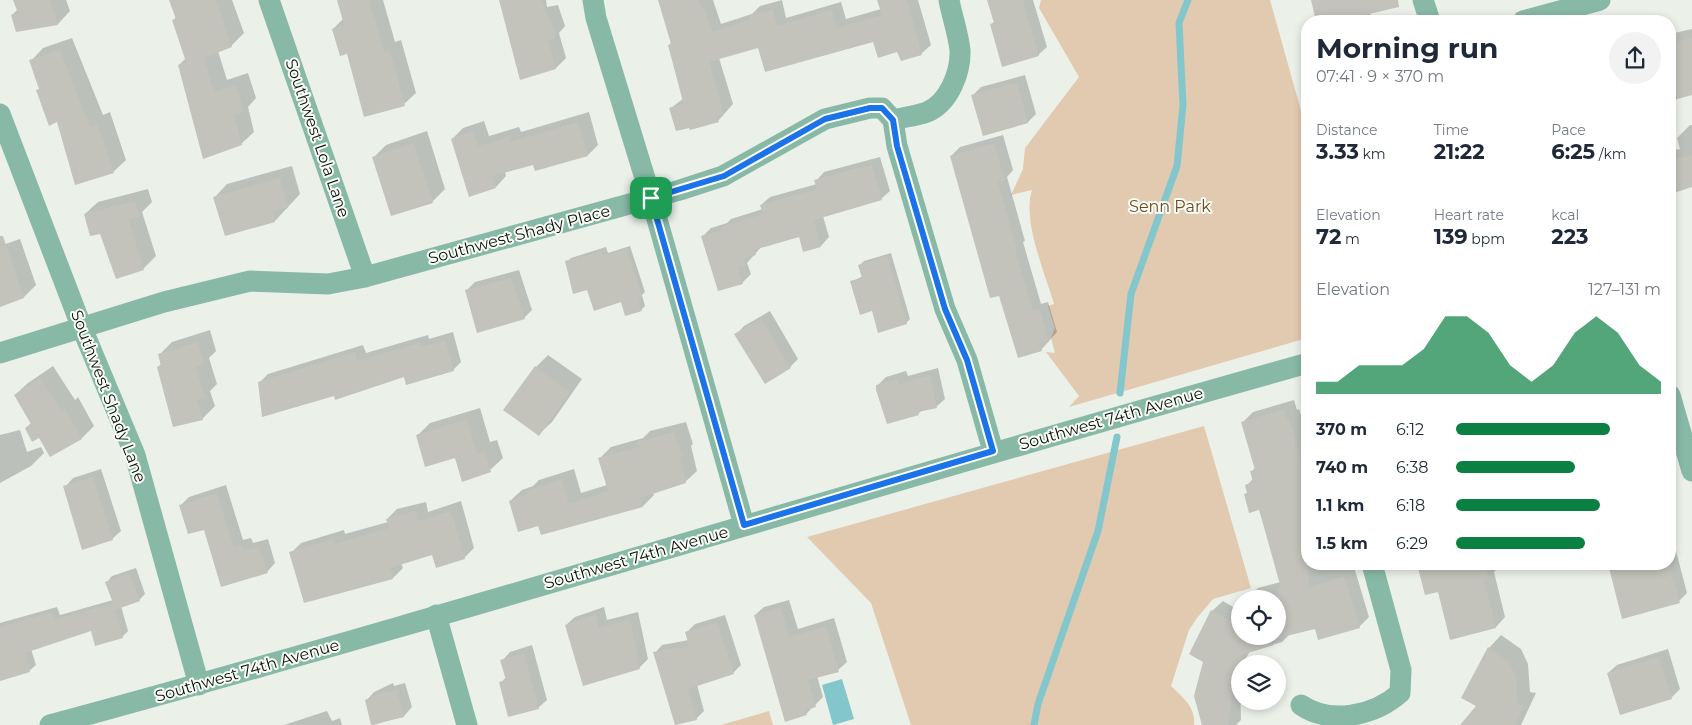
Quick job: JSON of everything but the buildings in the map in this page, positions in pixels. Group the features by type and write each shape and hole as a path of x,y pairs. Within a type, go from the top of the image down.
{"street":[{"name":"Southwest Lola Lane","path":"269,0 365,277"},
{"path":"593,0 596,18 651,198 744,525"},
{"path":"949,0 960,50 957,73 939,105 926,112 893,120 897,146 945,309 967,360 993,451"},
{"path":"1423,0 1428,15"},
{"path":"1544,15 1600,0"},
{"name":"Southwest Shady Place","path":"0,353 164,302 250,280 328,284 365,277 724,176 825,119 870,108 882,108 893,120"},
{"name":"Southwest Shady Lane","path":"0,114 82,328 135,455 199,685"},
{"name":"Southwest 74th Avenue","path":"50,725 199,685 993,451 1301,365"},
{"path":"1676,416 1692,471"},
{"path":"1301,705 1309,710 1335,717 1350,716 1388,704 1400,693 1401,670 1374,570"},
{"path":"436,614 467,725"}],"green space":[{"name":"Senn Park","path":"1041,0 1270,0 1301,111 1301,340 1069,407 1079,396 1046,352 1055,353 1051,338 1055,328 1048,306 1054,304 1032,232 1030,203 1032,190 1011,195 1023,169 1025,148 1079,77 1039,8"},
{"path":"1204,426 1251,588 1231,590 1231,594 1213,599 1189,630 1171,686 1191,708 1194,725 911,725 871,603 807,537"},
{"path":"769,711 773,725 721,725"}],"water":[{"path":"842,679 854,719 833,725 822,685"}],"waterway":[{"path":"1120,393 1131,294 1177,166 1183,105 1179,23 1188,0"},
{"path":"1034,725 1038,704 1098,531 1117,437"}],"route":[{"path":"870,108 882,108 893,120 897,146 945,309 957,333 967,360 993,451 744,525 651,198 724,176 825,119 870,108"}]}
